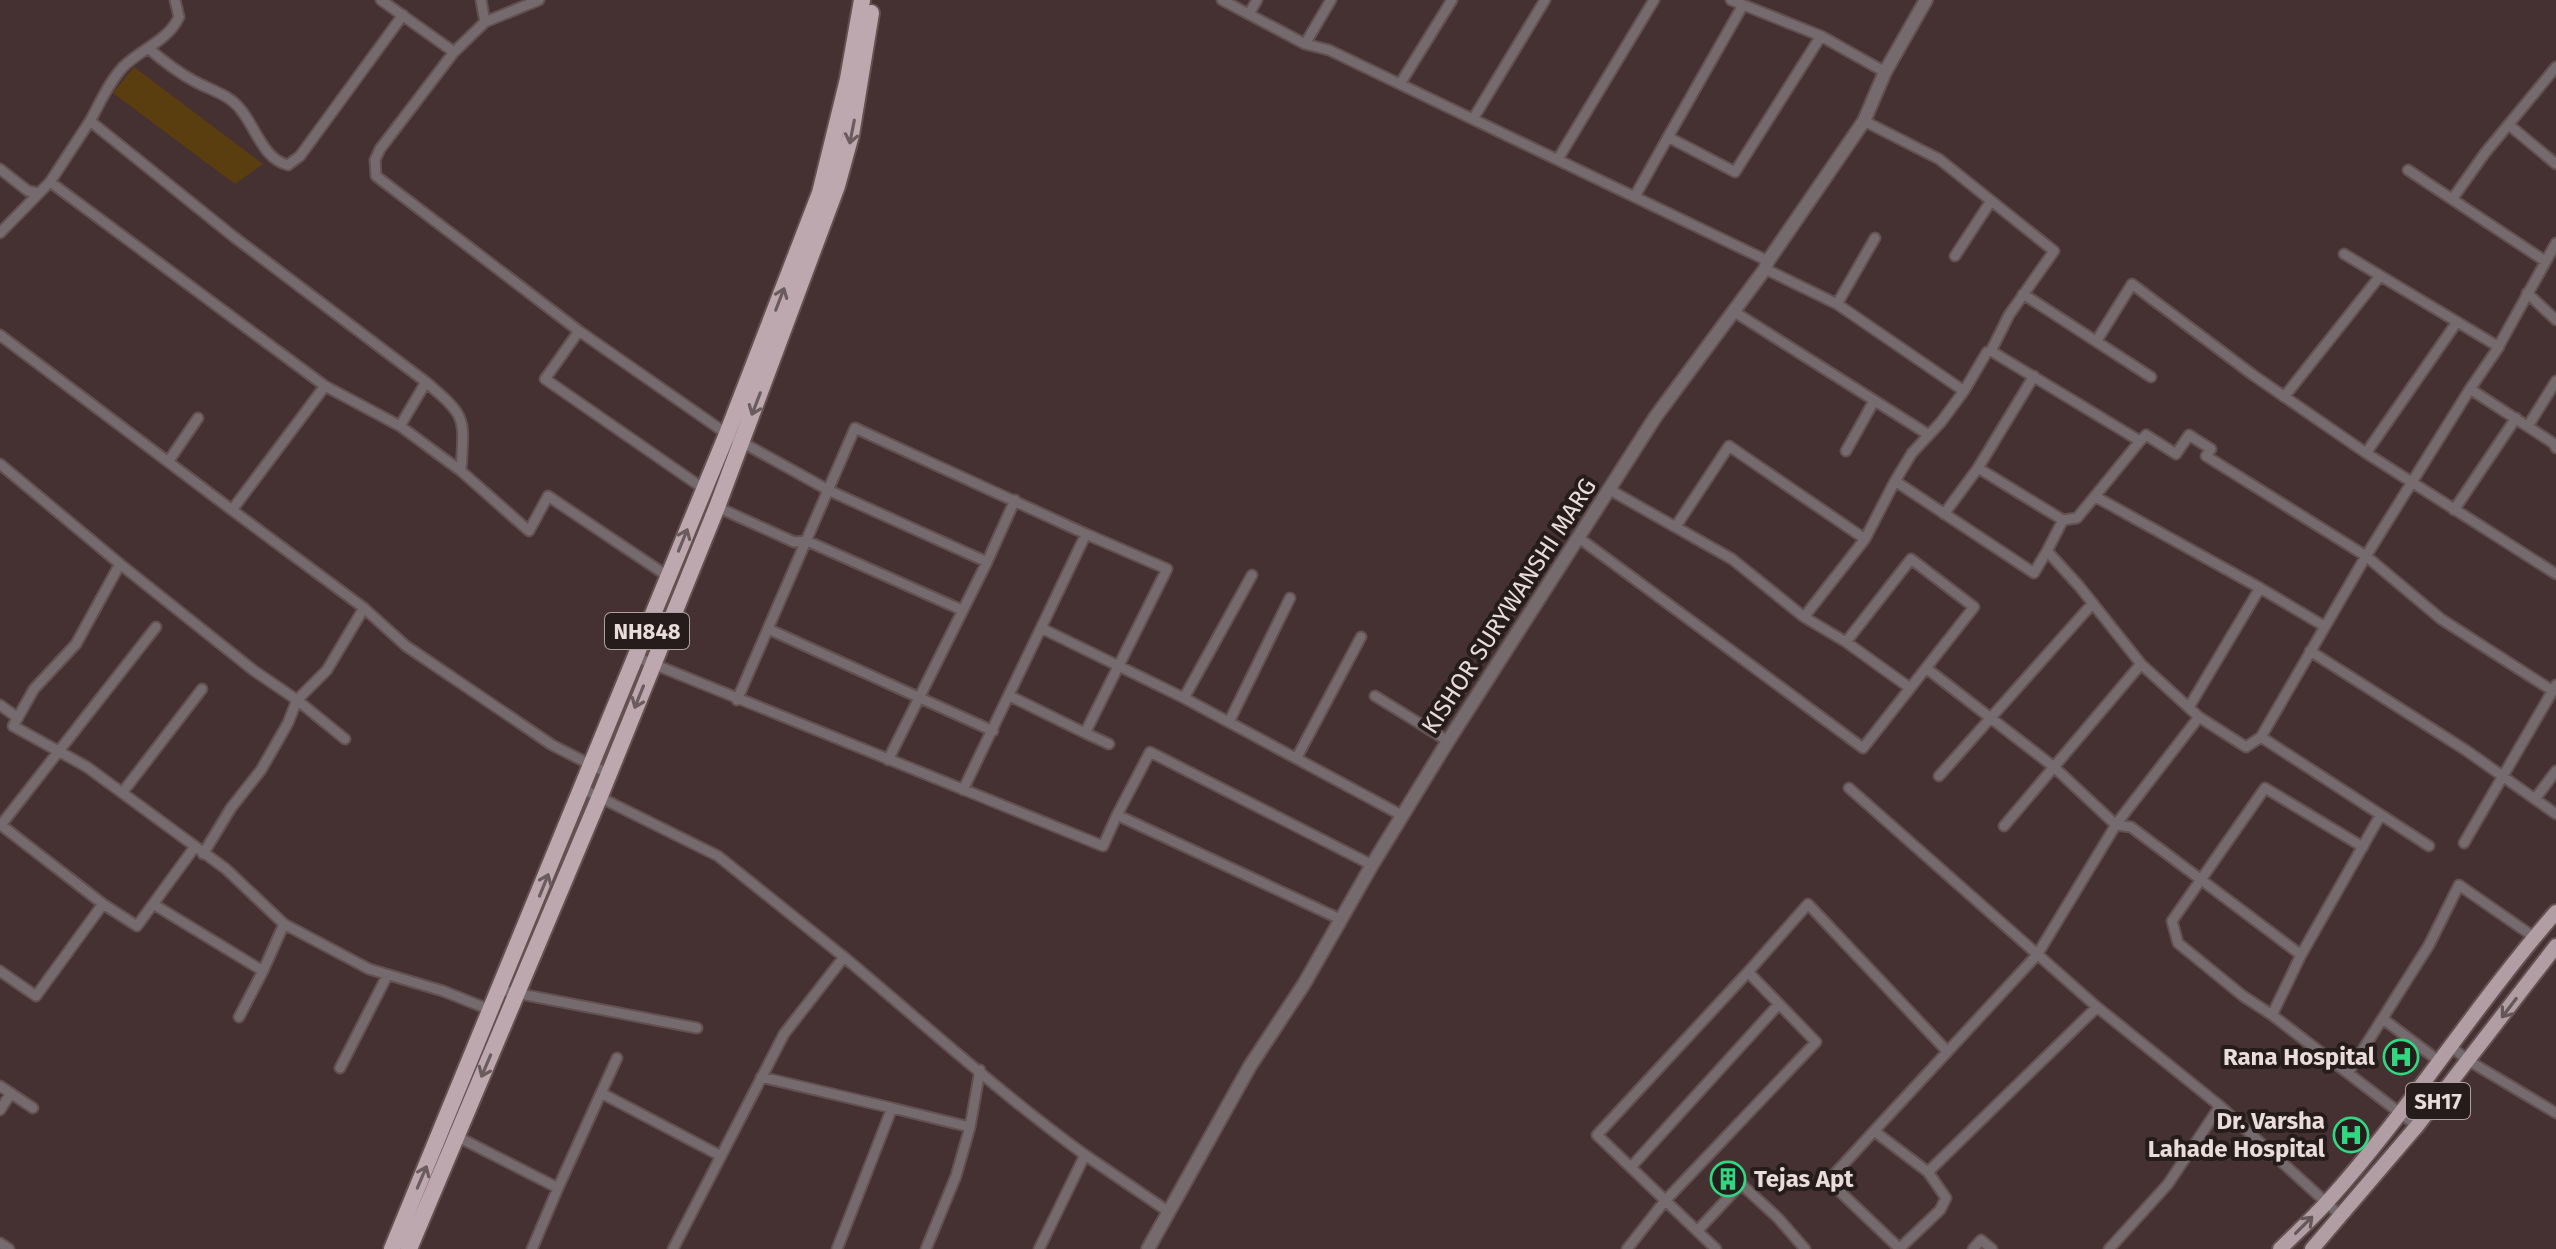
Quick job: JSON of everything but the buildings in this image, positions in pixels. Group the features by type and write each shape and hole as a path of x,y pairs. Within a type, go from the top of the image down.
{"highway":[{"name":"NH848","path":"392,1249 536,926 573,859 717,507 734,438 828,167 862,0"},
{"name":"NH848","path":"536,926 557,852 704,489 734,438 845,163 873,0"},
{"path":"557,852 573,859"},
{"name":"NH848","path":"409,1249 456,1136 499,1013"}],"main road":[{"path":"2280,1249 2327,1202 2400,1113 2556,912"},
{"name":"SH17","path":"2312,1249 2417,1126 2556,946"}],"street":[{"path":"0,233 50,182 90,121 109,85 124,67 173,29 179,17 175,0"},
{"path":"381,0 454,52"},
{"path":"481,0 485,22"},
{"path":"539,0 485,22 454,52 380,149 375,160 376,176 579,331 734,438 830,491 987,562"},
{"path":"1222,0 1305,44 1329,50 1635,196 1766,265 1837,304 1964,391"},
{"path":"1249,14 1257,0"},
{"path":"1305,44 1331,0"},
{"path":"1400,84 1452,0"},
{"path":"1473,119 1545,0"},
{"path":"1558,159 1654,0"},
{"path":"1731,0 1821,36 1885,72"},
{"name":"KISHOR SURYWANSHI MARG","path":"1148,1249 1250,1066 1304,984 1448,741 1656,416 1766,265 1864,121 1921,1"},
{"path":"1635,196 1743,5"},
{"path":"148,48 193,81 232,101 265,149 281,164 288,165 300,156 403,15"},
{"path":"1668,137 1735,172 1821,36"},
{"path":"2453,198 2485,153 2556,67"},
{"path":"90,121 234,237 456,408 464,426 461,471"},
{"path":"1804,617 1865,539 1912,453 1964,391 1987,352 1991,351 2009,315 2054,251 1939,159 1864,121"},
{"path":"2509,125 2556,164"},
{"path":"0,169 28,191 39,193"},
{"path":"2408,170 2545,261"},
{"path":"50,182 325,386 400,426 461,471 529,531 548,496 669,577"},
{"path":"1955,256 1991,201"},
{"path":"1837,304 1875,238"},
{"path":"2047,551 2141,664 2199,717 2246,747 2261,737 2366,556 2499,347 2556,243"},
{"path":"2344,254 2499,347"},
{"path":"2284,397 2380,276"},
{"path":"2097,340 2132,284 2284,397 2556,574"},
{"path":"2527,293 2556,320"},
{"path":"2023,294 2151,377"},
{"path":"1733,311 1929,435"},
{"path":"2366,453 2457,322"},
{"path":"579,331 545,379 704,489"},
{"path":"0,335 364,608 406,646 552,745 609,774"},
{"path":"1991,351 2140,441"},
{"path":"1944,514 1978,468 2034,376"},
{"path":"2528,426 2556,381"},
{"path":"400,426 426,382"},
{"path":"232,510 325,386"},
{"path":"2470,389 2553,443 2556,448"},
{"path":"1846,451 1874,401"},
{"path":"168,462 198,418"},
{"path":"2454,510 2516,418"},
{"path":"737,700 855,428 1167,569 1085,733"},
{"path":"1978,468 2063,520 2077,518 2146,435 2176,454 2189,435 2211,449 2206,456 2366,556 2441,619 2554,688 2464,843"},
{"path":"1676,526 1729,446 1865,539"},
{"path":"0,464 120,564 345,739"},
{"path":"1895,481 2034,573 2063,520"},
{"path":"1610,490 1732,559 1804,617 1846,642 1910,688"},
{"path":"2096,497 2324,626"},
{"path":"888,760 1015,500"},
{"path":"717,507 794,542 807,541 962,610"},
{"path":"963,790 1086,534"},
{"path":"1579,538 1863,748 1974,607 1911,559 1846,642"},
{"path":"120,564 76,644 34,689 13,726 87,767 226,869 284,924 369,969 443,991 499,1013"},
{"path":"1184,698 1252,575"},
{"path":"2189,707 2260,588"},
{"path":"1229,722 1290,598"},
{"path":"1939,776 2093,603"},
{"path":"156,627 1,825 103,904 137,926 261,770 288,723 297,700 327,670 364,608"},
{"path":"1041,628 1184,698 1403,816"},
{"path":"768,629 993,731"},
{"path":"1297,757 1361,637"},
{"path":"2310,651 2467,751 2556,814"},
{"path":"636,657 1103,846 1150,752 1372,865"},
{"path":"2004,826 2141,664"},
{"path":"1926,668 1988,719 2054,767 2116,825 2131,827 2301,955"},
{"path":"122,793 202,689"},
{"path":"1010,696 1109,744"},
{"path":"1375,696 1448,741"},
{"path":"0,705 18,718"},
{"path":"1874,1131 1928,1172 1946,1198 1945,1204 1900,1249 1830,1179 1947,1051 2037,955 2116,825 2199,717"},
{"path":"2261,737 2429,846"},
{"path":"2535,799 2556,771"},
{"path":"1849,788 2097,1007 2220,1106 2341,1216"},
{"path":"2363,847 2265,788 2172,921 2178,943 2243,996 2417,1126"},
{"path":"583,789 718,856 844,957 1013,1101 1169,1212"},
{"path":"1117,815 1340,919"},
{"path":"2272,1015 2301,955 2380,816"},
{"path":"2348,1073 2429,945 2459,885 2534,937"},
{"path":"0,971 36,996 103,904"},
{"path":"153,904 263,971"},
{"path":"1716,1249 1597,1135 1808,904 1947,1051"},
{"path":"239,1017 284,924"},
{"path":"673,1249 784,1034 844,957"},
{"path":"1627,1249 1664,1202 1816,1042 1748,972"},
{"path":"340,1068 387,976"},
{"path":"508,992 697,1028"},
{"path":"1631,1167 1779,1004"},
{"path":"1928,1172 2097,1007"},
{"path":"2383,1019 2439,1061"},
{"path":"2450,1046 2469,1061 2556,1113"},
{"path":"532,1249 617,1058"},
{"path":"926,1249 956,1176 970,1127 980,1070"},
{"path":"761,1077 970,1127"},
{"path":"0,1086 33,1108"},
{"path":"0,1110 11,1093"},
{"path":"601,1093 721,1156"},
{"path":"2109,1249 2168,1184 2220,1106"},
{"path":"837,1249 892,1108"},
{"path":"456,1136 558,1188"},
{"path":"1039,1249 1085,1155"},
{"path":"1698,1230 1741,1184 1778,1218 1805,1249"},
{"path":"1973,1249 1981,1240 1992,1249"},
{"path":"0,1243 9,1249"}],"shaded area":[{"path":"134,67 263,164 235,184 113,93"}],"place":[{"name":"Rana Hospital","path":"2401,1057"},
{"name":"Dr. Varsha Lahade Hospital","path":"2351,1135"},
{"name":"Tejas Apt","path":"1728,1179"}]}
